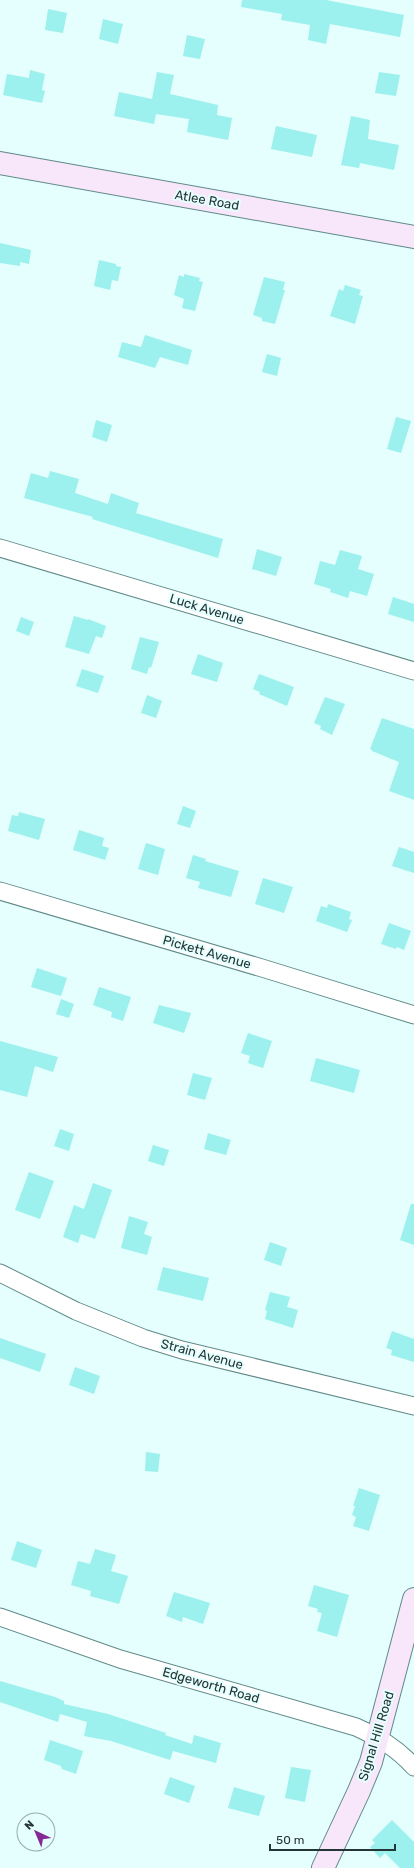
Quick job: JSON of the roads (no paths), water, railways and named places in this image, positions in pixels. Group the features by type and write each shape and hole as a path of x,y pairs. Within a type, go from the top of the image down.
{"main road":[{"name":"Atlee Road","path":"0,163 414,238"},
{"name":"Signal Hill Road","path":"323,1868 371,1762 414,1599"}],"street":[{"name":"Luck Avenue","path":"0,548 414,671"},
{"name":"Pickett Avenue","path":"0,891 262,968 414,1015"},
{"name":"Strain Avenue","path":"0,1273 76,1311 143,1338 188,1352 414,1406"},
{"name":"Edgeworth Road","path":"0,1617 120,1659 356,1727 378,1737 404,1756 414,1767"}]}
